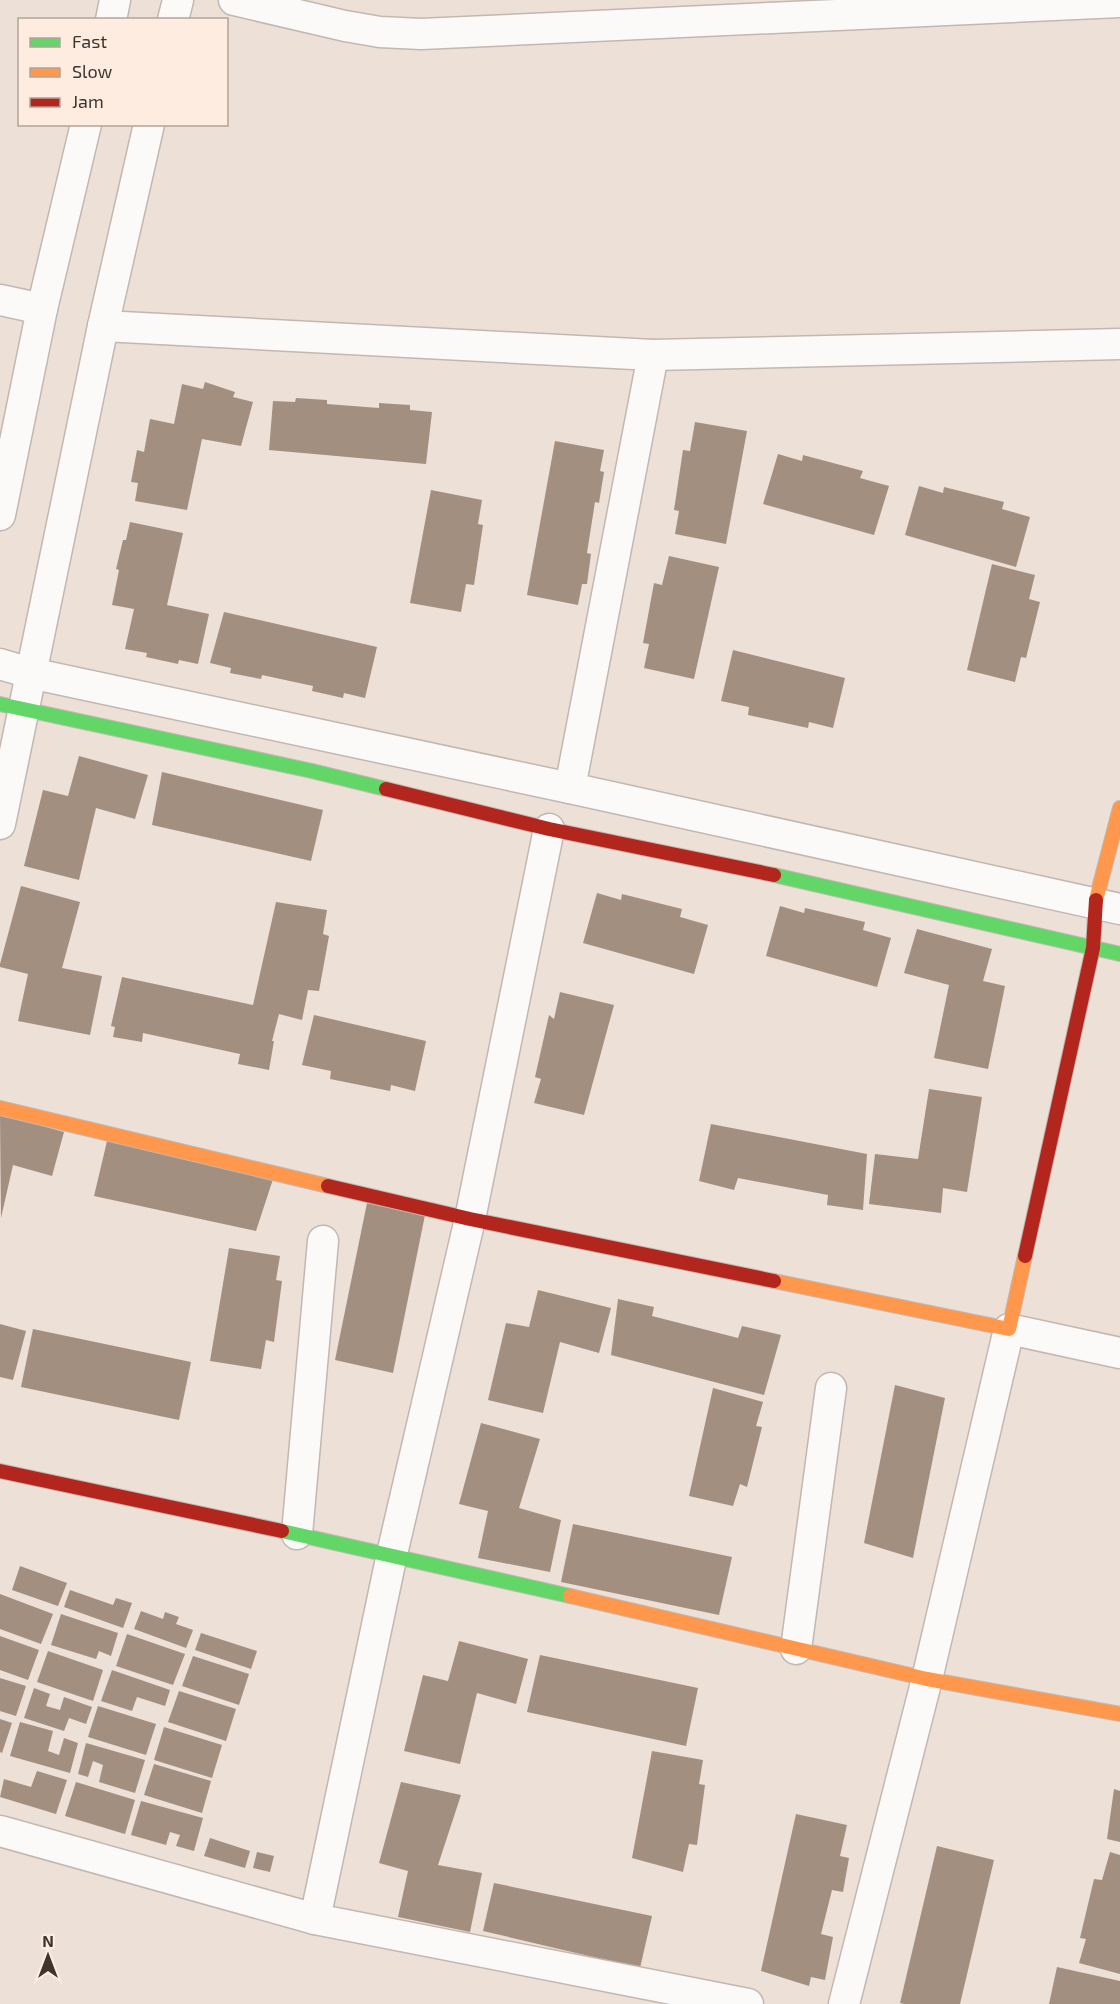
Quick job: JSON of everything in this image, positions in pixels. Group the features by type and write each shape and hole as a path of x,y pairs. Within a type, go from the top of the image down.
{"street":[{"path":"112,18 116,0"},
{"path":"174,18 178,0"},
{"path":"234,0 345,26 380,32 421,34 917,6 1120,2"},
{"path":"0,515 42,309 86,126"},
{"path":"0,824 12,707 30,673 103,326 149,126"},
{"path":"0,300 42,309"},
{"path":"103,326 653,355 1120,344"},
{"path":"570,788 653,355"},
{"path":"0,664 30,673 1107,906"},
{"path":"12,707 312,771 549,829 757,871 1120,954"},
{"path":"844,2004 927,1679 1009,1329 1093,948 1107,906 1120,808"},
{"path":"315,1919 392,1554 470,1219 549,829"},
{"path":"0,1108 470,1219 1120,1353"},
{"path":"297,1534 323,1241"},
{"path":"796,1649 831,1388"},
{"path":"0,1471 392,1554 927,1679 1120,1714"},
{"path":"0,1831 315,1919 748,2004"}],"building":[{"path":"205,382 235,392 233,397 253,402 241,446 202,439 187,510 135,501 138,483 131,482 137,450 144,452 150,419 174,424 182,384 203,389"},
{"path":"296,398 327,400 327,404 379,408 379,403 410,405 410,410 432,412 426,464 269,450 273,401 295,402"},
{"path":"695,422 747,431 726,544 675,534 679,511 674,510 683,450 690,451"},
{"path":"555,441 604,450 600,471 604,472 599,503 595,502 587,553 591,554 587,584 582,584 578,605 527,595"},
{"path":"778,454 802,461 803,455 863,471 860,478 889,486 874,535 763,504"},
{"path":"919,486 943,493 944,487 1004,502 1002,509 1030,517 1016,567 905,535"},
{"path":"431,490 482,500 478,524 483,525 474,585 466,584 461,612 410,603"},
{"path":"130,522 183,533 167,605 209,614 198,664 179,660 178,664 146,657 147,653 125,649 134,609 112,605 119,570 116,569"},
{"path":"669,556 719,567 694,679 644,668 649,644 643,643 654,583 662,585"},
{"path":"992,564 1035,575 1029,599 1040,602 1026,658 1021,657 1015,682 967,670"},
{"path":"224,612 377,647 365,698 344,693 343,698 312,691 313,686 262,675 261,679 230,673 231,668 210,663"},
{"path":"733,650 845,678 833,728 809,722 808,728 748,715 749,707 721,701"},
{"path":"79,756 148,775 135,819 96,808 79,880 24,866 43,790 68,796"},
{"path":"162,772 323,810 311,861 152,825"},
{"path":"21,886 80,902 62,968 102,976 90,1035 18,1021 28,974 0,967 0,964"},
{"path":"597,893 621,900 622,894 682,909 680,917 708,925 694,974 583,943"},
{"path":"276,902 327,910 323,934 329,936 319,991 308,990 302,1020 279,1014 272,1041 274,1041 269,1070 238,1064 240,1054 143,1033 142,1042 113,1037 115,1027 111,1026 122,977 253,1005"},
{"path":"780,906 804,913 805,908 865,922 863,930 891,938 877,987 766,956"},
{"path":"917,929 992,949 983,981 1005,986 988,1069 934,1058 949,985 904,973"},
{"path":"560,992 614,1005 584,1115 534,1103 541,1079 535,1077 549,1015 554,1019"},
{"path":"314,1015 426,1041 415,1091 391,1085 390,1091 330,1079 331,1071 302,1065"},
{"path":"929,1089 982,1097 967,1192 943,1188 941,1213 869,1204 875,1154 918,1159"},
{"path":"0,1114 64,1132 52,1176 13,1165 1,1218"},
{"path":"711,1124 867,1154 863,1210 827,1205 828,1195 738,1178 734,1190 699,1181"},
{"path":"108,1137 275,1173 256,1231 94,1196"},
{"path":"367,1203 425,1215 393,1373 335,1360"},
{"path":"229,1248 280,1256 276,1280 282,1281 274,1342 266,1340 261,1369 210,1361"},
{"path":"538,1290 611,1308 599,1353 560,1342 543,1413 488,1400 506,1323 529,1327"},
{"path":"618,1299 654,1307 652,1316 738,1338 742,1326 781,1335 764,1395 611,1355"},
{"path":"0,1324 26,1331 13,1380 0,1377"},
{"path":"33,1329 191,1362 179,1420 21,1387"},
{"path":"895,1385 945,1398 913,1558 864,1543"},
{"path":"713,1388 763,1402 756,1426 762,1427 747,1487 740,1484 733,1506 689,1496"},
{"path":"481,1423 540,1439 519,1508 561,1520 550,1572 478,1558 488,1511 459,1504"},
{"path":"573,1524 732,1557 719,1615 561,1582"},
{"path":"20,1566 67,1583 58,1606 12,1590"},
{"path":"70,1590 113,1605 116,1598 132,1603 123,1628 64,1607"},
{"path":"0,1594 53,1614 41,1644 0,1629"},
{"path":"141,1611 163,1619 165,1612 179,1617 176,1624 193,1630 186,1648 134,1629"},
{"path":"61,1614 118,1633 111,1656 99,1651 96,1659 51,1645"},
{"path":"201,1633 257,1651 251,1669 195,1650"},
{"path":"127,1634 185,1654 173,1685 116,1666"},
{"path":"0,1636 39,1650 28,1680 0,1670"},
{"path":"459,1641 528,1659 516,1704 477,1693 460,1764 404,1751 423,1675 448,1681"},
{"path":"48,1651 103,1670 93,1701 37,1682"},
{"path":"540,1655 698,1688 686,1746 527,1712"},
{"path":"193,1656 249,1674 239,1705 182,1686"},
{"path":"112,1670 170,1690 165,1706 137,1697 132,1711 101,1701"},
{"path":"0,1678 26,1686 16,1716 0,1711"},
{"path":"34,1688 50,1694 46,1706 60,1710 64,1697 92,1707 86,1724 69,1718 64,1731 24,1718"},
{"path":"179,1691 236,1709 226,1741 168,1722"},
{"path":"98,1706 156,1724 146,1755 88,1737"},
{"path":"0,1719 12,1723 2,1753 0,1752"},
{"path":"20,1722 53,1731 48,1751 59,1755 64,1738 78,1743 70,1773 10,1756"},
{"path":"164,1727 222,1745 212,1778 154,1760"},
{"path":"86,1743 145,1760 135,1793 99,1782 103,1765 93,1761 88,1777 78,1774"},
{"path":"652,1751 703,1760 699,1784 705,1785 697,1845 689,1844 683,1872 632,1858"},
{"path":"154,1764 211,1781 202,1813 144,1795"},
{"path":"37,1771 67,1780 56,1814 0,1797 4,1779 31,1787"},
{"path":"76,1782 135,1800 125,1834 65,1816"},
{"path":"401,1782 461,1795 438,1865 482,1873 470,1932 398,1917 408,1871 379,1863"},
{"path":"1114,1789 1120,1791 1120,1842 1107,1839"},
{"path":"141,1801 203,1818 194,1851 176,1846 180,1835 170,1832 166,1845 131,1835"},
{"path":"796,1814 847,1825 840,1856 849,1858 843,1892 832,1890 821,1934 833,1937 825,1980 811,1977 809,1986 761,1971"},
{"path":"210,1838 250,1851 245,1868 204,1856"},
{"path":"937,1846 994,1860 960,2004 904,2004 900,2003"},
{"path":"257,1852 274,1856 270,1872 253,1868"},
{"path":"1110,1852 1120,1855 1120,1974 1079,1963 1086,1939 1080,1938 1094,1879 1102,1880"},
{"path":"494,1883 652,1916 640,1968 483,1931"},
{"path":"1057,1967 1120,1981 1120,2004 1049,2004"}],"traffic: fast":[{"path":"0,704 386,789"},
{"path":"774,875 1120,954"},
{"path":"282,1531 570,1596"}],"traffic: slow":[{"path":"1096,900 1120,808"},
{"path":"0,1108 328,1186"},
{"path":"774,1281 1009,1329 1025,1256"},
{"path":"570,1596 927,1679 1120,1714"}],"traffic: jam":[{"path":"386,789 549,829 774,875"},
{"path":"1025,1256 1093,948 1096,900"},
{"path":"328,1186 470,1219 774,1281"},
{"path":"0,1471 282,1531"}]}
